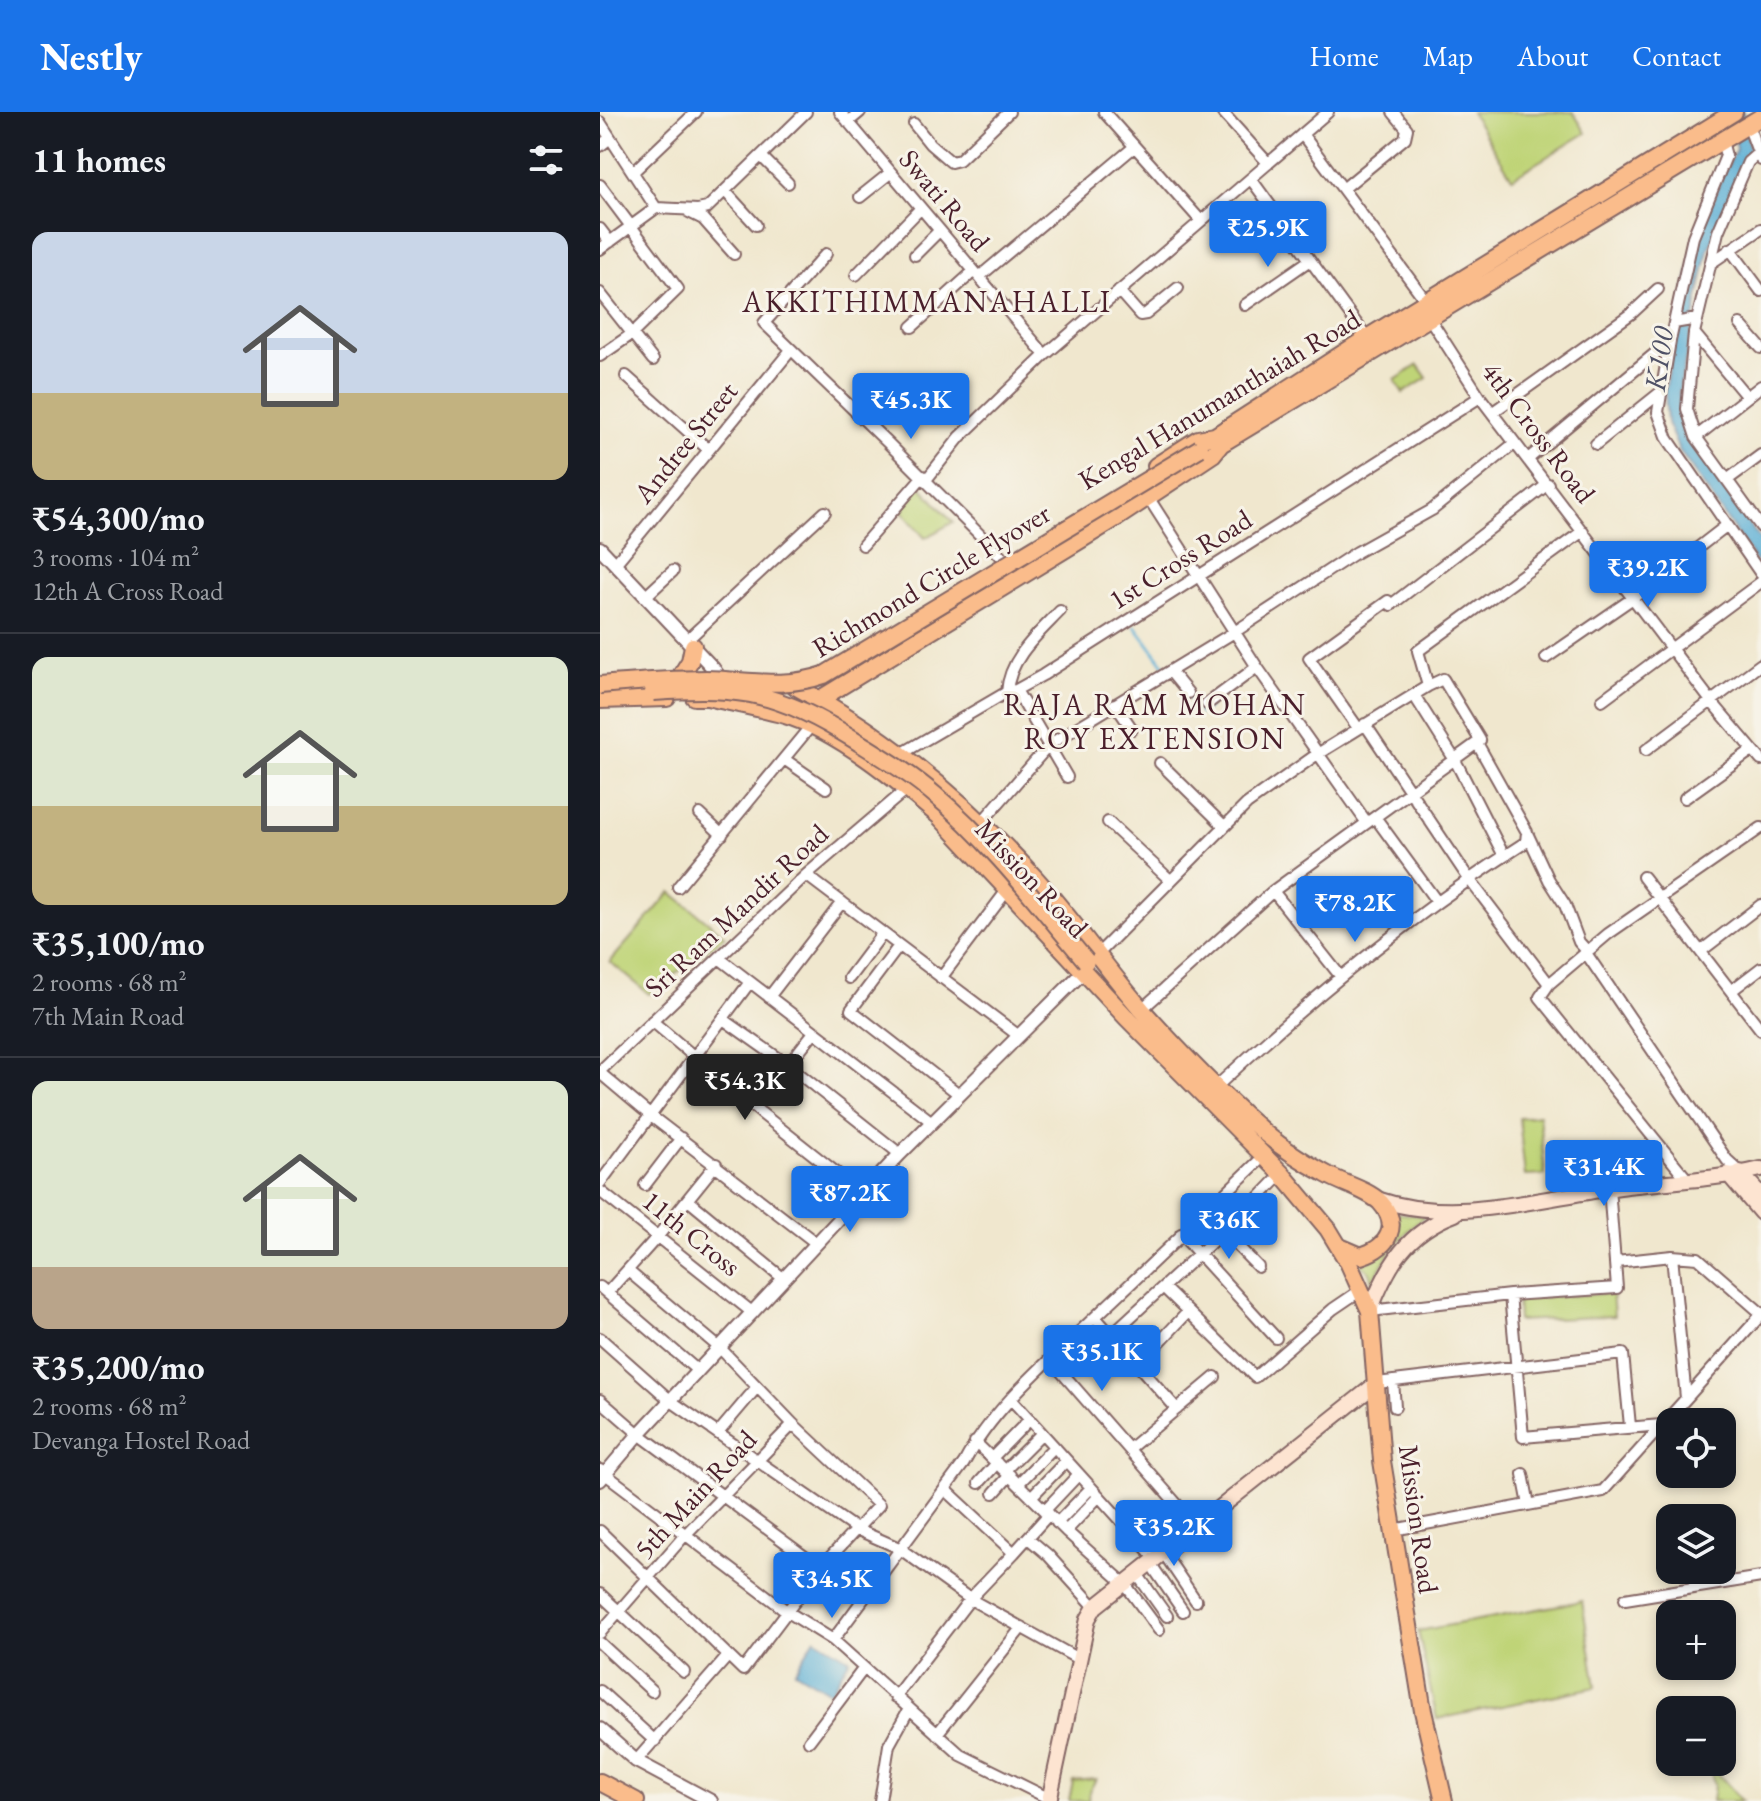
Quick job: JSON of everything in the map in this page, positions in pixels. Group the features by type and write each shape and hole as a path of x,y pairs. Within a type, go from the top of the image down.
{"main road":[{"name":"Kengal Hanumanthaiah Road","path":"797,721 820,700 1213,454 1218,440 1367,338 1725,115"},
{"name":"Kengal Hanumanthaiah Road","path":"795,686 1063,525 1198,439 1218,440 1430,319 1742,129"},
{"name":"Richmond Circle Flyover","path":"600,697 709,690 752,694 816,686 838,676 1218,440"},
{"name":"Richmond Circle Flyover","path":"600,683 697,679 772,685 824,675 1203,450"},
{"path":"680,677 690,661 690,643"},
{"path":"600,683 719,676 795,686 797,721"},
{"name":"Mission Road","path":"795,686 901,754 982,822 1036,880 1089,963"},
{"name":"Richmond Circle Flyover","path":"752,694 818,718 904,771 937,796 1014,877 1089,963 1095,971 1097,987"},
{"name":"Mission Road","path":"600,697 707,697 797,721 843,743 939,816 1008,889 1142,1009 1258,1128 1327,1175 1377,1199"},
{"name":"Mission Road","path":"1097,987 1282,1174 1340,1247 1370,1311 1385,1382 1382,1461 1423,1711 1444,1801"},
{"path":"1370,1311 1384,1276 1414,1237 1434,1222 1463,1211 1761,1169"},
{"path":"1734,1173 1761,1195"},
{"path":"1734,1173 1761,1213"},
{"path":"1377,1199 1398,1207 1463,1211"},
{"path":"1340,1247 1361,1256 1382,1245 1392,1226 1392,1218 1377,1199"},
{"path":"1050,1800 1088,1619 1095,1607 1385,1382"},
{"path":"600,1782 636,1801"}],"street":[{"path":"633,172 696,112"},
{"path":"600,249 656,208 707,208 806,112"},
{"name":"Swati Road","path":"840,112 1045,355"},
{"path":"848,122 860,112"},
{"path":"914,124 930,144 951,162 959,160 1009,112"},
{"path":"1104,112 1201,221"},
{"path":"1222,112 1268,163"},
{"path":"863,545 960,437 1045,355 1328,112"},
{"path":"1343,189 1405,138 1407,129 1393,112"},
{"path":"600,122 656,208"},
{"path":"1761,527 1696,437 1687,409 1695,319 1718,232 1748,162 1759,157 1742,129 1726,156 1693,237 1658,412 1668,439 1761,574"},
{"path":"1302,134 1426,301"},
{"path":"600,146 610,138"},
{"path":"912,327 1134,147"},
{"path":"762,157 788,183"},
{"path":"860,197 890,173"},
{"path":"1251,179 1367,338"},
{"path":"600,185 678,289 632,334 600,356"},
{"path":"725,191 756,225"},
{"path":"1180,238 1186,222 1185,204"},
{"path":"856,275 920,209"},
{"path":"687,210 703,219 734,254"},
{"path":"600,229 610,242"},
{"path":"1711,263 1761,229"},
{"path":"915,255 939,231"},
{"path":"1730,249 1761,291"},
{"path":"826,254 764,323 1004,559"},
{"path":"1245,305 1310,260"},
{"path":"1119,291 1140,315 1146,314 1178,288"},
{"path":"1493,412 1632,313 1658,289"},
{"path":"600,293 653,360"},
{"name":"4th Cross Road","path":"1430,319 1480,397 1711,701 1761,760"},
{"path":"1676,323 1695,319"},
{"path":"1740,324 1761,348"},
{"path":"1694,333 1747,397"},
{"path":"1528,459 1670,341"},
{"name":"Andree Street","path":"615,564 791,350"},
{"path":"626,376 709,450"},
{"path":"1696,437 1761,386"},
{"path":"1596,444 1661,392"},
{"name":"1st Cross Road","path":"901,754 1012,691 1391,456 1480,397"},
{"path":"982,822 1050,744 1236,631 1357,552 1432,510 1515,443"},
{"path":"1727,480 1761,455"},
{"path":"1548,484 1391,605 1388,601 1309,658 1549,984"},
{"path":"1148,497 1316,755 1437,902"},
{"path":"690,643 825,512"},
{"path":"1546,658 1633,598 1726,526"},
{"path":"1428,686 1418,651 1583,531"},
{"path":"600,548 719,676 736,704"},
{"path":"646,596 673,571"},
{"path":"1602,700 1761,582"},
{"path":"1060,611 1028,645 1008,677 1012,691 1050,744 1067,777"},
{"path":"1646,750 1761,664"},
{"path":"1207,704 1257,667"},
{"path":"1170,671 1188,693"},
{"path":"1050,1800 961,1755 833,1640 788,1612 602,1475 900,1154 1247,804 1316,755 1443,679 1480,740 1273,891 1142,1009"},
{"path":"1414,695 1455,760 1504,856"},
{"path":"1115,704 1132,729"},
{"path":"678,887 784,759 797,721"},
{"path":"1477,743 1565,905 1579,942 1734,1173"},
{"path":"1685,798 1752,750"},
{"path":"784,759 826,788"},
{"path":"1160,763 1224,826"},
{"name":"Sri Ram Mandir Road","path":"600,1072 806,875 907,789"},
{"path":"700,814 722,835"},
{"path":"1108,822 1170,880"},
{"path":"1686,1178 1540,997 1549,984 1586,952 1761,828"},
{"path":"1216,1087 1341,977 1437,902 1526,842 1527,832"},
{"path":"806,875 1019,1036"},
{"path":"1643,877 1761,1030"},
{"path":"941,978 1008,889"},
{"path":"1273,891 1341,977"},
{"path":"769,997 842,902"},
{"path":"1701,951 1761,905"},
{"path":"849,978 882,934"},
{"path":"899,946 851,1010 960,1095"},
{"path":"719,958 932,1122"},
{"path":"1731,991 1761,968"},
{"path":"600,1183 750,982"},
{"path":"723,1019 788,1065 900,1154"},
{"path":"652,1021 863,1194"},
{"path":"788,1065 814,1032"},
{"path":"600,1072 651,1116 816,1243"},
{"path":"645,1185 681,1138"},
{"path":"833,1640 964,1463 975,1442 1012,1400 1050,1359 1264,1156"},
{"path":"698,1371 604,1290 628,1271 716,1164"},
{"path":"1111,1335 1282,1174"},
{"path":"1370,1311 1510,1295 1617,1288 1609,1188"},
{"name":"11th Cross","path":"600,1191 753,1313"},
{"path":"688,1200 784,1279"},
{"path":"1223,1231 1258,1267"},
{"path":"1181,1234 1276,1338"},
{"path":"1616,1262 1672,1256 1698,1258 1761,1314 1677,1408"},
{"path":"1672,1256 1686,1398"},
{"path":"600,1531 743,1670 820,1568 879,1505 793,1424 721,1349 628,1271"},
{"path":"1163,1287 1255,1377 1333,1309 1361,1290"},
{"path":"1510,1295 1523,1437 1656,1425"},
{"path":"1138,1365 1187,1313"},
{"path":"1095,1317 1177,1409"},
{"path":"600,1338 671,1401 856,1529 899,1548 970,1599 1080,1660"},
{"path":"1395,1407 1385,1382 1623,1354 1630,1426"},
{"path":"1050,1359 1196,1526"},
{"path":"1129,1449 1215,1377"},
{"path":"718,1433 757,1387"},
{"path":"600,1400 639,1434 820,1568"},
{"path":"1012,1400 1196,1601"},
{"path":"994,1493 1001,1466 1029,1420"},
{"name":"5th Main Road","path":"600,1633 685,1535 793,1424"},
{"path":"1393,1530 1603,1491 1656,1431"},
{"path":"979,1483 1041,1434"},
{"path":"975,1442 1061,1527 1131,1579 1167,1616"},
{"path":"1018,1484 1054,1447"},
{"path":"1031,1497 1066,1461"},
{"path":"895,1697 970,1599 1028,1538 1079,1474"},
{"path":"1523,1474 1529,1505"},
{"path":"945,1489 1014,1553"},
{"path":"1061,1527 1095,1492"},
{"path":"1028,1538 1048,1555 1095,1607"},
{"path":"1156,1558 1183,1611"},
{"path":"1625,1599 1761,1577"},
{"path":"1131,1579 1159,1630"},
{"path":"600,1594 684,1672"},
{"path":"937,1734 1022,1627"},
{"path":"600,1643 652,1691"},
{"path":"636,1761 728,1656"},
{"path":"809,1741 864,1668"},
{"path":"600,1691 655,1741"},
{"path":"880,1801 889,1745 909,1709"},
{"path":"600,1729 636,1761 711,1801"}],"green space":[{"path":"1471,112 1573,112 1586,133 1512,178"},
{"path":"1418,365 1427,378 1403,393 1395,380"},
{"path":"920,486 953,522 925,538 901,510"},
{"path":"671,892 725,936 649,994 610,962"},
{"path":"1539,1115 1545,1175 1525,1176 1519,1118"},
{"path":"1395,1213 1425,1216 1395,1246 1373,1282 1370,1272 1359,1264 1382,1252"},
{"path":"1612,1293 1614,1316 1518,1321 1517,1299"},
{"path":"1582,1601 1596,1687 1437,1719 1418,1631"},
{"path":"1712,1776 1720,1776 1742,1801 1712,1801"},
{"path":"1096,1779 1088,1801 1069,1801 1073,1781"}],"water":[{"name":"K100","path":"1730,112 1743,112 1750,152 1708,250 1679,392 1681,421 1695,447 1761,541 1761,569 1679,450 1667,423 1665,391 1693,249 1736,149"},
{"path":"815,1638 850,1659 830,1692 795,1671"}],"waterway":[{"path":"1135,626 1164,665"},
{"path":"1188,697 1201,714 1210,706"}],"district":[{"name":"AKKITHIMMANAHALLI","path":"927,302"},
{"name":"RAJA RAM MOHAN ROY EXTENSION","path":"1155,722"}]}
